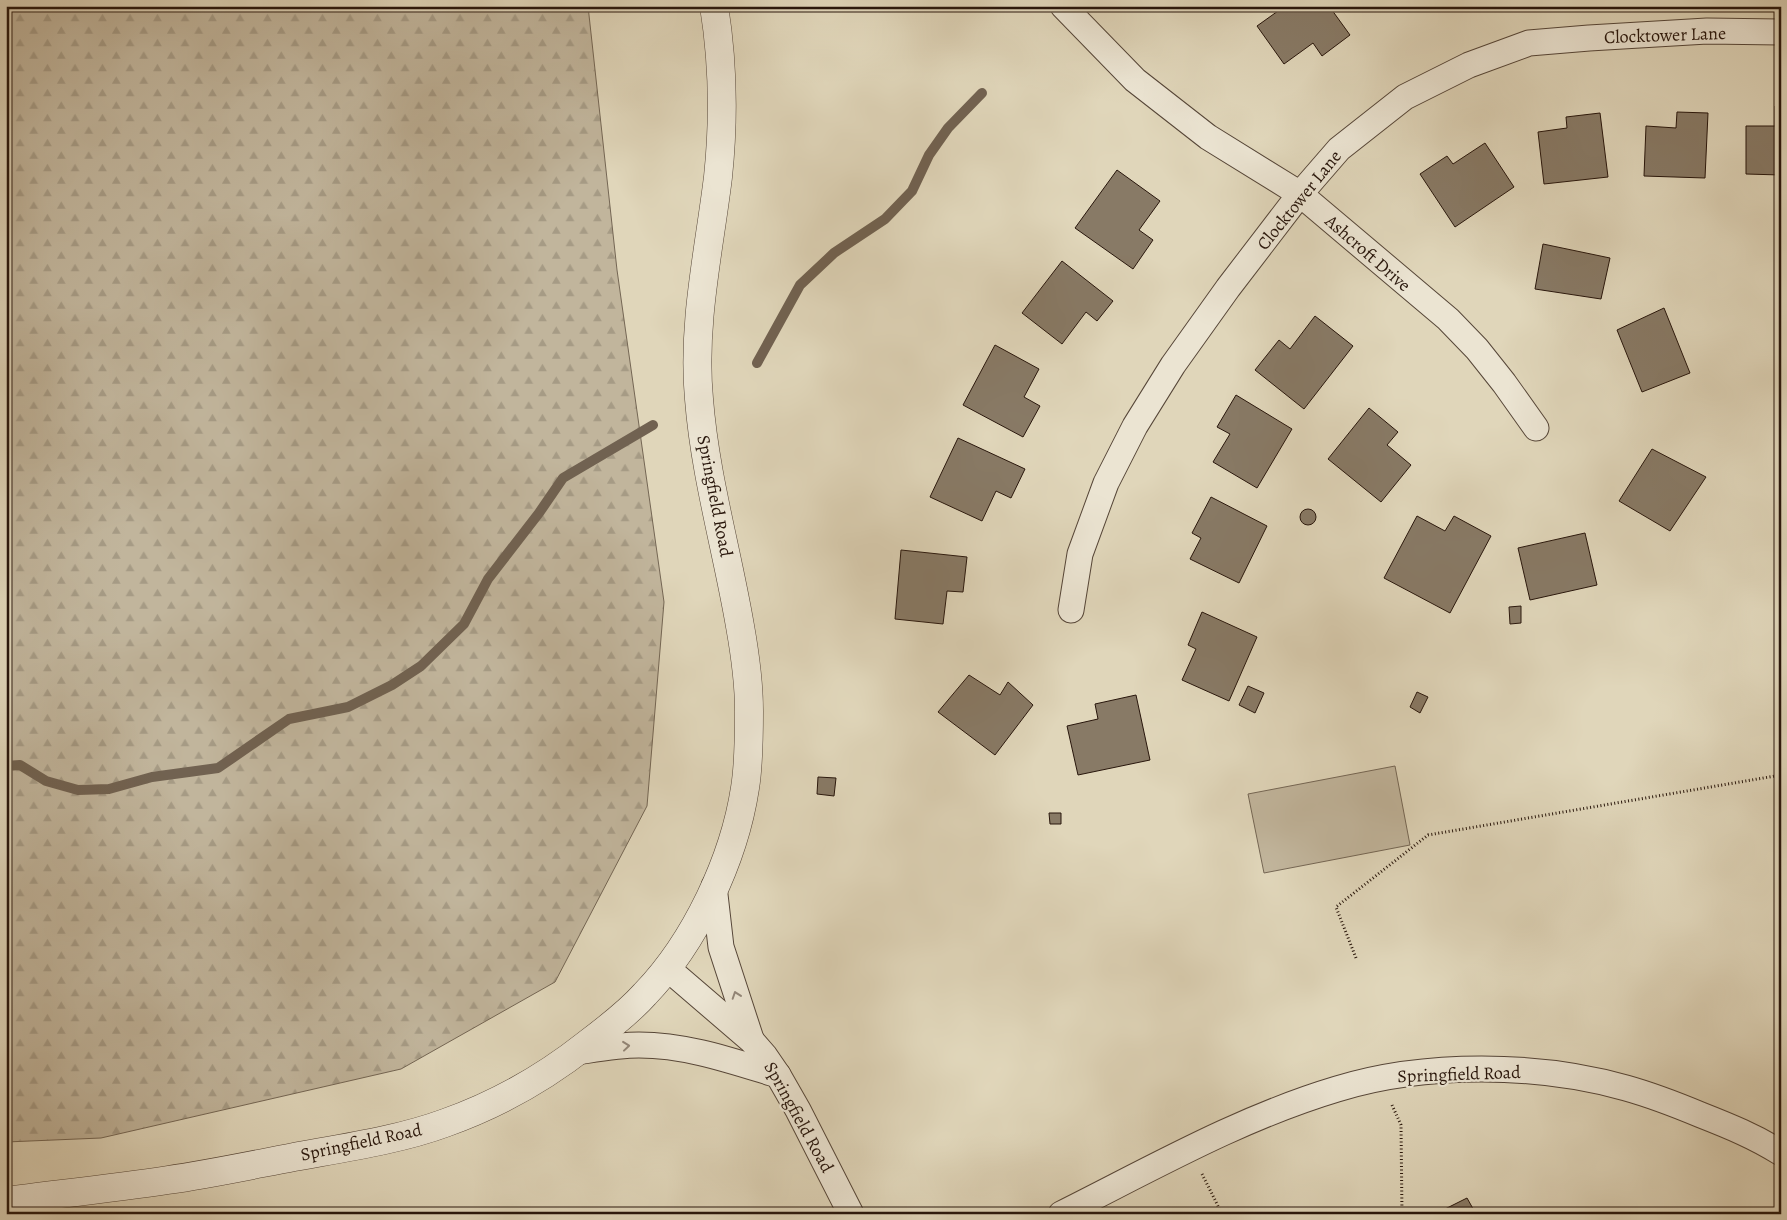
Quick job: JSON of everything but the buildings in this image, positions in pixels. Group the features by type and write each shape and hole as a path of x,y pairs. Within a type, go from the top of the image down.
{"street":[{"name":"Springfield Road","path":"6,1201 172,1179 350,1146 440,1125 504,1098 542,1076 577,1052 618,1020 644,996 668,968 687,939 726,859 738,820 745,787 750,709 746,663 738,612 708,469 696,372 698,320 718,173 722,114 722,74 714,6"},
{"name":"Ashcroft Drive","path":"1062,6 1135,80 1208,137 1300,194 1448,319 1477,349 1536,428"},
{"name":"Clocktower Lane","path":"1071,610 1080,554 1106,483 1135,426 1173,365 1228,288 1300,194 1338,149 1406,97 1469,65 1529,43 1707,31 1781,32"},
{"path":"714,886 721,947 752,1041"},
{"name":"Springfield Road","path":"668,968 752,1041 778,1074 852,1214"},
{"path":"577,1052 636,1045 658,1046 690,1050 778,1074"},
{"name":"Springfield Road","path":"1061,1214 1255,1118 1298,1101 1378,1078 1426,1072 1475,1070 1526,1071 1577,1077 1624,1087 1667,1101 1728,1126 1781,1153"}],"path":[{"path":"1356,958 1336,907 1428,835 1781,775"},
{"path":"1378,1078 1401,1125 1402,1214"},
{"path":"1190,1150 1222,1214"}],"green space":[{"path":"6,6 588,6 617,270 664,602 647,806 555,982 401,1069 101,1138 6,1142"},
{"path":"1395,766 1410,845 1264,873 1248,794"}],"waterway":[{"path":"757,363 800,285 834,253 885,219 912,191 929,155 948,128 982,93"},
{"path":"6,766 20,765 46,781 78,790 109,789 152,777 218,768 289,719 348,707 392,685 421,666 464,624 488,579 539,513 563,478 653,425"}]}
